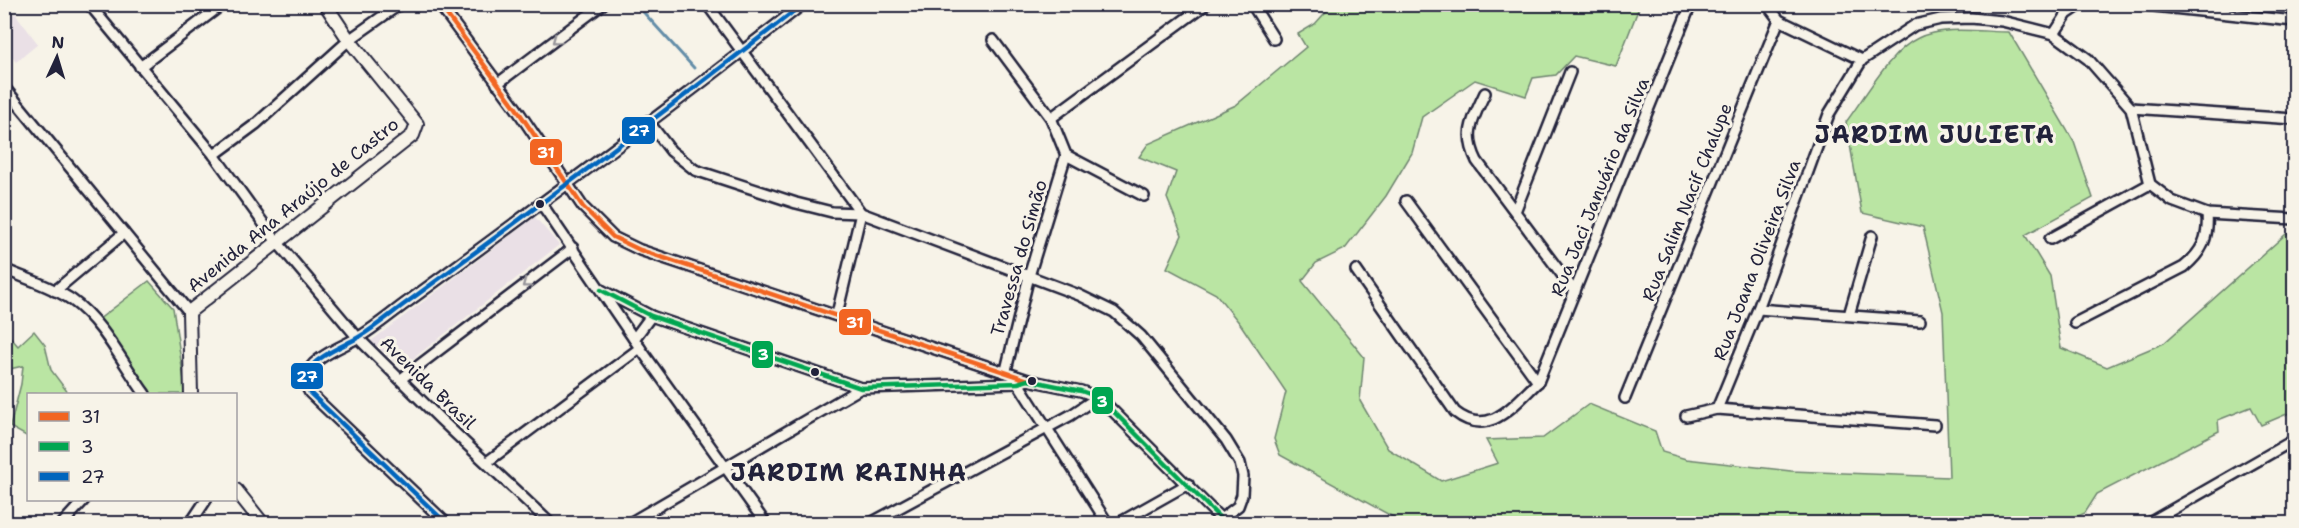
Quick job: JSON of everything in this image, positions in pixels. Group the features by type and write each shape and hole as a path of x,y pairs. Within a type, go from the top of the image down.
{"street":[{"name":"Avenida Brasil","path":"89,4 214,155 277,242 358,338 551,524"},
{"path":"140,67 224,4"},
{"path":"325,4 349,40"},
{"path":"214,155 256,124 349,40 400,4"},
{"path":"439,4 597,223 613,237 640,250 1006,370 1028,380 1052,383 1098,397 1224,521 1238,506 1242,495 1243,476 1239,463 1226,440 1141,336 1114,312 1029,276 861,213 832,212 796,203 695,170 671,151 648,122"},
{"path":"497,84 603,4"},
{"path":"707,4 861,213 837,314"},
{"path":"447,524 378,460 306,385 306,375 311,366 339,346 358,338 803,4"},
{"path":"1051,118 1206,4"},
{"path":"1251,4 1274,39"},
{"name":"Rua Jaci Januário da Silva","path":"1538,382 1691,4"},
{"path":"1767,4 1779,20 1862,60 1916,25 1941,19 1971,18 2002,21 2054,34 2088,59 2132,108 2150,184 2172,201 2207,214 2295,219"},
{"path":"2054,34 2067,14 2082,4"},
{"path":"2135,4 2295,21"},
{"name":"Rua Salim Nacif Chalupe","path":"1625,398 1779,20"},
{"name":"Avenida Ana Araújo de Castro","path":"189,312 412,135 417,124 349,40"},
{"path":"993,40 1051,118 1066,155 1144,196"},
{"name":"Rua Joana Oliveira Silva","path":"1717,409 1758,309 1829,114 1862,60"},
{"path":"1516,209 1570,72"},
{"path":"1485,93 1469,134 1470,147 1575,292"},
{"path":"7,94 189,312 191,393"},
{"path":"2132,108 2295,119"},
{"name":"Travessa do Simão","path":"1006,370 1029,276 1066,155"},
{"path":"2050,239 2150,184"},
{"path":"1356,270 1455,412 1468,422 1482,424 1494,420 1538,382 1406,201"},
{"path":"540,203 766,524"},
{"path":"2075,323 2184,267 2197,256 2204,244 2209,230 2207,214"},
{"path":"55,291 124,233"},
{"path":"1849,315 1872,236"},
{"path":"401,379 573,248"},
{"path":"4,269 71,299 97,325 144,393"},
{"path":"601,290 651,316 861,388 1018,383 1028,380"},
{"path":"1758,309 1920,321"},
{"path":"634,339 651,316"},
{"path":"487,462 640,348"},
{"path":"1018,383 1108,524"},
{"path":"628,524 861,388"},
{"path":"869,524 1098,397"},
{"path":"1686,416 1717,409 1935,425"},
{"path":"2146,524 2295,440"},
{"path":"1116,524 1188,484"},
{"path":"237,491 263,524"},
{"path":"62,524 83,501"},
{"path":"190,524 205,501"}],"shaded area":[{"path":"15,13 38,44 16,62 4,47 5,21"},
{"path":"535,217 559,245 401,368 371,341"}],"green space":[{"path":"1332,5 1640,5 1616,66 1574,56 1556,75 1533,78 1526,96 1475,80 1422,117 1412,153 1386,196 1345,249 1316,263 1302,281 1364,357 1360,401 1388,449 1441,481 1498,463 1486,440 1543,438 1589,404 1655,431 1662,452 1686,459 1791,471 1949,477 1943,312 1923,227 1862,213 1846,122 1888,64 1908,44 1928,34 1951,30 2009,32 2074,142 2093,198 2025,235 2050,276 2061,348 2107,367 2164,343 2286,234 2294,234 2294,411 2261,425 2251,407 2218,420 2219,431 2097,494 2085,513 2063,523 1404,523 1280,455 1274,439 1286,392 1241,325 1216,294 1167,268 1182,235 1167,198 1176,172 1139,157 1148,144 1236,105 1306,47 1298,34 1315,24"},
{"path":"149,281 173,308 186,393 149,393 98,320"},
{"path":"5,331 18,346 34,331 45,345 51,370 68,393 27,393 27,436 10,427 23,366 5,370"}],"waterway":[{"path":"636,4 694,68"}],"transit line":[{"name":"31","path":"439,4 516,108 583,207 613,237 640,250 1028,380"},
{"name":"27","path":"447,524 310,393 306,382 307,373 312,365 379,324 608,154 803,4"},
{"name":"3","path":"601,290 651,316 861,388 1018,383 1028,380 1081,391 1098,397 1226,524"}],"district":[{"name":"JARDIM JULIETA","path":"1935,135"},
{"name":"JARDIM RAINHA","path":"849,473"}]}
